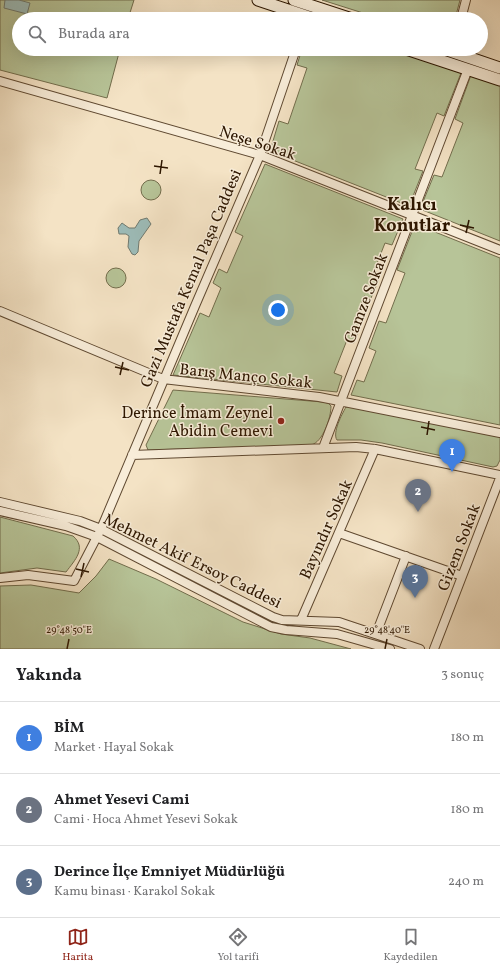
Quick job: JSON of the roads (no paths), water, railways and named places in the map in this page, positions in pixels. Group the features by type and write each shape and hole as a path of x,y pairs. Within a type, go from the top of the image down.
{"main road":[{"path":"258,0 292,12"},
{"path":"294,0 309,2 334,12"},
{"path":"428,56 500,80"},
{"path":"466,56 500,68"}],"street":[{"path":"463,12 466,0"},
{"name":"Gazi Mustafa Kemal Paşa Caddesi","path":"0,578 28,575 74,581 101,530 163,379 260,155 294,56"},
{"name":"Gamze Sokak","path":"323,448 340,400 468,69"},
{"name":"Neşe Sokak","path":"0,81 260,155 500,250"},
{"name":"Barış Manço Sokak","path":"0,311 163,379 340,400 500,433"},
{"path":"132,455 323,448 375,449 500,476"},
{"name":"Bayındır Sokak","path":"301,620 375,449"},
{"name":"Gizem Sokak","path":"434,649 500,476"},
{"name":"Mehmet Akif Ersoy Caddesi","path":"0,502 80,521 101,530 273,617 282,620 338,622 420,649"},
{"name":"Mehmet Akif Ersoy Caddesi","path":"0,511 66,526 97,537 271,627 286,630 337,634 390,649"},
{"path":"339,533 462,576"},
{"path":"376,634 406,556"}],"water":[{"path":"5,0 19,0 30,3 28,12 19,12 4,8"},
{"path":"147,218 151,224 139,241 138,252 135,255 132,254 128,247 129,236 126,234 119,234 118,228 122,223 129,228 135,228 140,220"}],"place":[{"name":"Derince İmam Zeynel Abidin Cemevi","path":"281,421"},
{"name":"BİM","path":"452,472"},
{"name":"Ahmet Yesevi Cami","path":"418,512"},
{"name":"Derince İlçe Emniyet Müdürlüğü","path":"415,598"}],"district":[{"name":"Kalıcı Konutlar","path":"412,214"}]}
